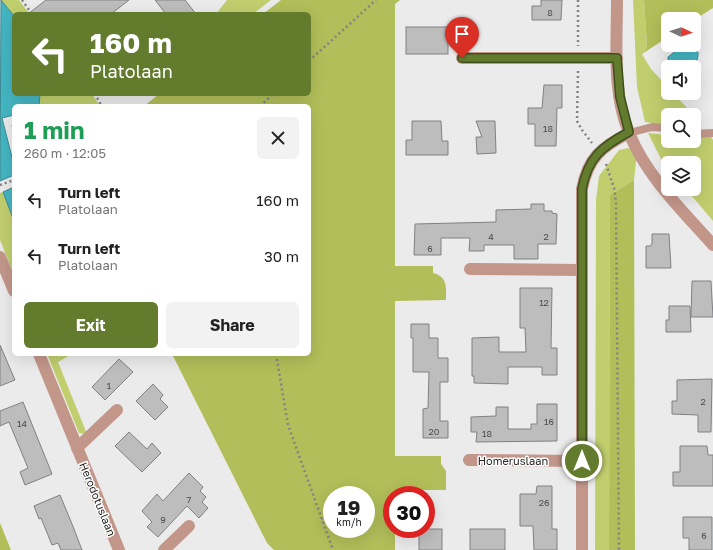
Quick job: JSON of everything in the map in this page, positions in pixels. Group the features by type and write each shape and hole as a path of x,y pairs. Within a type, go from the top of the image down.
{"street":[{"path":"617,0 617,58 620,97 629,132 657,181 713,245"},
{"path":"462,58 617,58"},
{"path":"582,550 582,189 585,174 599,152 610,142 629,132"},
{"path":"0,257 12,286"},
{"path":"470,269 581,270"},
{"name":"Herodotuslaan","path":"40,356 119,550"},
{"name":"Herodotuslaan","path":"77,448 117,410"},
{"name":"Homeruslaan","path":"469,460 582,461"},
{"path":"164,550 189,526"}],"lane":[{"path":"629,132 652,127 661,128"},
{"path":"701,134 713,133"}],"path":[{"path":"22,0 31,12"},
{"path":"311,59 376,0"},
{"path":"578,0 577,121 599,152 610,175 616,203 619,550"},
{"path":"262,104 271,96"},
{"path":"0,185 12,181"},
{"path":"276,356 288,425 333,550"}],"green space":[{"path":"1,0 19,0 28,12 12,12 12,14"},
{"path":"227,0 271,0 256,12 218,12"},
{"path":"281,0 400,0 395,4 395,266 433,266 433,273 444,280 446,287 446,300 395,301 395,456 441,456 441,464 446,471 446,490 435,490 435,486 383,486 383,538 395,538 395,550 274,550 267,543 173,356 311,356 311,104 146,104 156,96 311,96 311,12 266,12"},
{"path":"633,0 644,0 647,47 642,54 651,69 661,80 661,100 680,100 687,108 661,108 661,124 645,122 637,87"},
{"path":"644,0 713,0 713,8 701,16 701,12 661,12 661,42 642,54 647,47"},
{"path":"40,96 93,96 99,104 39,104"},
{"path":"648,133 661,134 661,148 701,148 701,137 711,137 713,140 713,221 692,196 701,196 701,156 661,156 661,159"},
{"path":"628,148 637,152 634,180 610,195 609,550 595,550 596,200 599,176 619,150"},
{"path":"634,180 635,550 609,550 610,195"},
{"path":"3,192 12,216 12,270 0,240 0,193"},
{"path":"48,356 68,356 58,362 87,434 79,433"},
{"path":"0,523 11,550 0,550"}],"water":[{"path":"1,0 12,14 12,96 40,96 39,104 12,104 12,116 2,118 12,157 12,176 0,181"},
{"path":"674,52 698,52 697,60 668,60 668,57"},
{"path":"12,188 12,216 3,192"}],"building":[{"path":"46,0 129,0 114,12 31,12"},
{"path":"155,0 185,0 194,12 164,12"},
{"path":"541,0 562,0 561,20 532,20 532,6 541,6"},
{"path":"406,27 448,27 448,54 406,54"},
{"path":"544,85 562,85 562,108 557,108 556,146 535,146 535,124 528,124 528,108 542,108"},
{"path":"412,121 441,121 442,141 448,141 448,155 406,155 406,140 412,140"},
{"path":"476,121 495,121 496,153 477,154 476,137 482,137"},
{"path":"531,204 544,204 544,211 552,211 552,213 557,214 556,244 538,244 538,259 514,259 514,245 484,245 484,251 469,251 470,238 441,238 441,255 414,255 415,224 496,222 496,210 531,209"},
{"path":"652,234 669,234 671,268 646,268 646,246 650,246 652,244"},
{"path":"692,281 711,281 713,317 691,317"},
{"path":"520,288 552,288 551,348 557,348 557,375 542,375 542,367 508,367 508,384 474,383 474,376 472,376 472,338 499,337 499,352 526,352 525,328 520,328"},
{"path":"669,306 690,306 691,332 666,332 666,320 669,320"},
{"path":"411,324 429,324 429,338 438,338 438,358 448,358 448,382 440,382 440,421 448,421 448,438 423,438 423,409 428,408 429,372 413,372 413,338 411,338"},
{"path":"0,345 15,380 0,386"},
{"path":"119,359 133,372 105,400 92,387"},
{"path":"712,379 711,432 698,432 698,415 672,414 672,401 677,401 677,380"},
{"path":"153,384 163,395 160,399 168,407 155,420 136,401"},
{"path":"23,402 52,474 25,485 20,472 28,468 9,422 0,426 0,411"},
{"path":"537,404 557,404 557,441 476,442 477,432 471,432 471,417 496,416 496,407 508,407 508,429 531,429 531,424 537,424"},
{"path":"129,432 147,449 152,443 161,453 142,472 115,446"},
{"path":"680,446 707,446 708,455 713,455 713,486 673,486 673,472 680,472"},
{"path":"189,473 203,487 200,491 206,497 202,502 208,508 199,518 187,506 158,537 147,527 152,522 142,511 157,494 163,501"},
{"path":"537,486 552,486 552,529 557,529 557,550 534,550 533,526 520,526 520,494 536,494"},
{"path":"60,495 82,550 61,550 58,543 52,545 41,518 39,519 34,506"},
{"path":"683,517 712,517 712,550 689,550 689,538 683,538"},
{"path":"435,529 442,529 442,550 419,550 419,538 435,538"},
{"path":"470,529 505,529 505,550 470,550"}],"route":[{"path":"462,58 617,58 620,97 629,132 610,142 599,152 591,162 585,174 582,189 582,461"}]}
